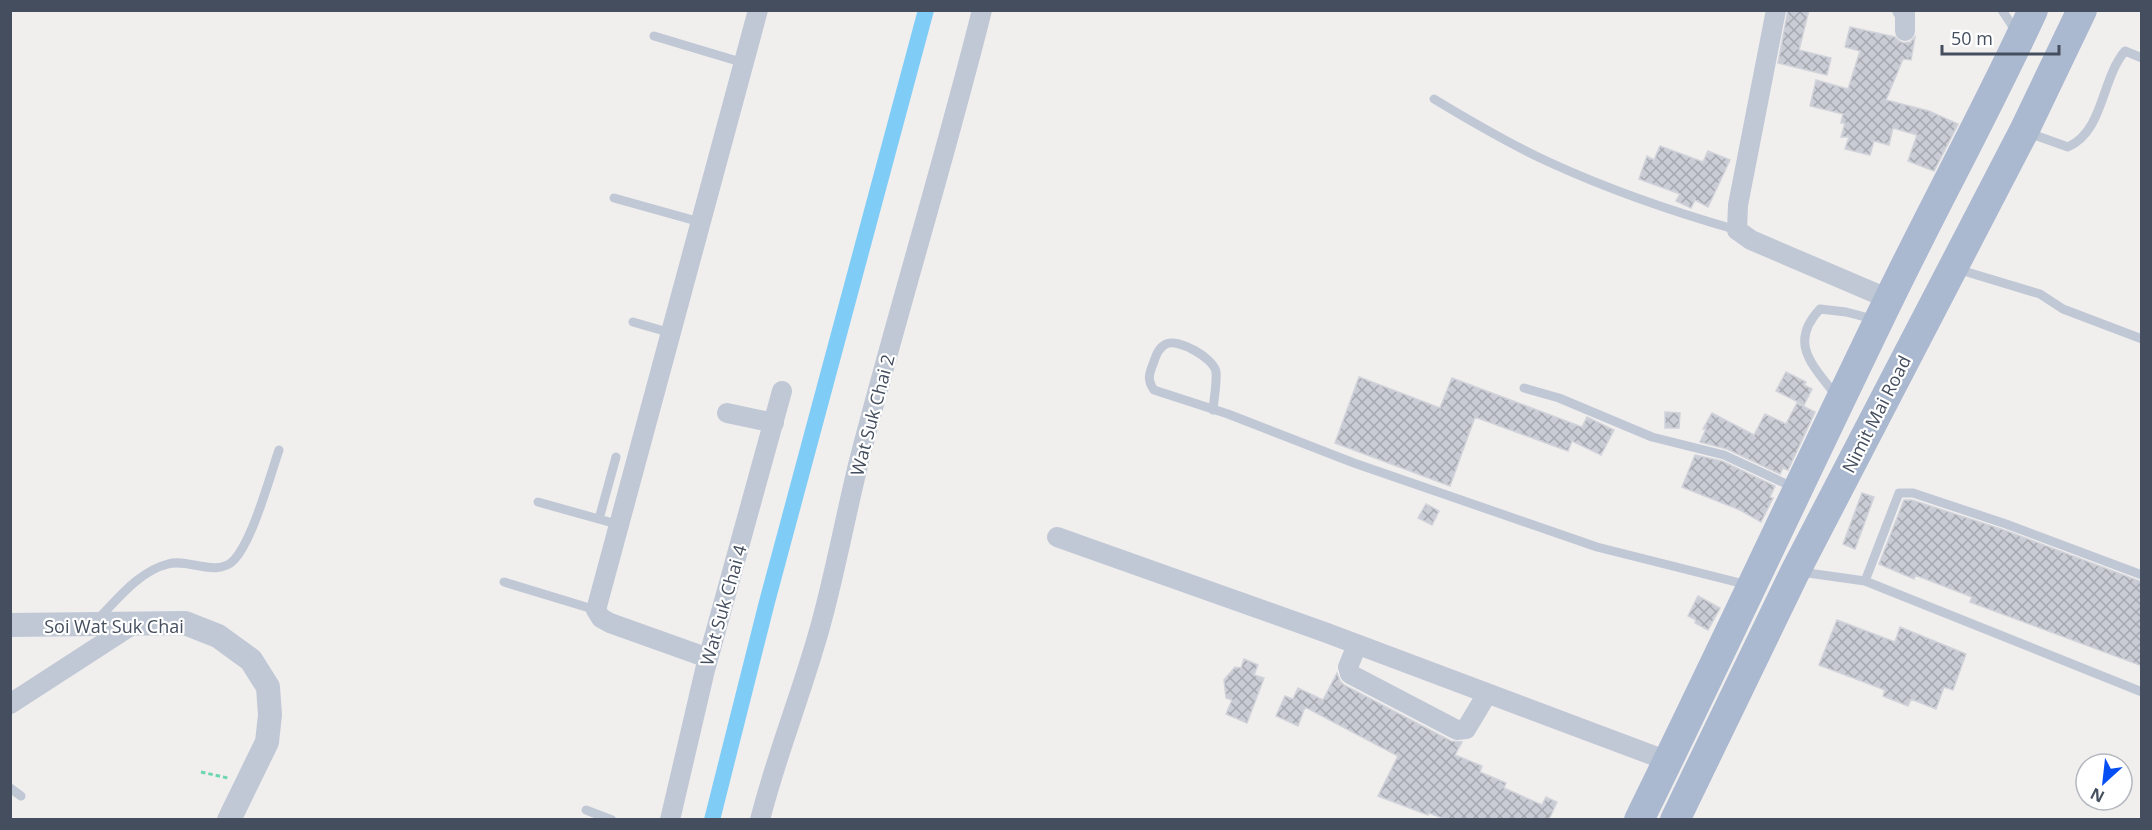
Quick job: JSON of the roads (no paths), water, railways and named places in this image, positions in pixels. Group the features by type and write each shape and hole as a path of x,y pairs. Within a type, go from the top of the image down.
{"main road":[{"name":"Nimit Mai Road","path":"1639,819 1753,586 1884,309 2033,10"},
{"name":"Nimit Mai Road","path":"1675,819 1795,572 2024,131 2082,10"}],"street":[{"path":"708,658 610,623 601,618 596,610 758,10"},
{"name":"Wat Suk Chai 2","path":"760,819 822,622 842,544 859,463 982,10"},
{"path":"1776,10 1738,205 1737,230 1751,240 1884,309"},
{"path":"1902,10 1905,14 1905,31"},
{"name":"Wat Suk Chai 4","path":"670,819 708,658 782,391"},
{"path":"727,413 774,423"},
{"path":"1057,537 1357,645 1668,761"},
{"name":"Soi Wat Suk Chai","path":"10,625 185,623 218,636 251,660 268,687 270,715 267,742 229,819"},
{"path":"10,704 132,625"},
{"path":"1357,645 1348,667 1350,674 1457,730 1466,729 1486,694"}],"lane":[{"path":"2002,10 2021,38"},
{"path":"654,36 744,63"},
{"path":"2024,131 2068,147 2080,142 2096,117 2118,60 2125,51 2142,58"},
{"path":"1434,99 1552,164 1681,214 1737,230"},
{"path":"614,198 700,222"},
{"path":"1952,267 2040,294 2063,309 2142,339"},
{"path":"1840,401 1806,356 1804,338 1808,322 1820,309 1846,312 1884,309"},
{"path":"633,322 671,333"},
{"path":"1213,410 1216,370 1212,362 1203,355 1175,342 1166,344 1158,350 1149,375 1150,384 1154,390 1354,463 1598,547 1753,586"},
{"path":"1524,388 1559,398 1652,437 1724,454 1797,490"},
{"path":"93,625 142,576 168,564 186,563 217,568 232,562 247,539 279,450"},
{"path":"599,519 616,457"},
{"path":"1865,581 1899,493 1913,493 2006,524 2142,575"},
{"path":"538,502 620,525"},
{"path":"1795,572 1865,581 2142,692"},
{"path":"504,582 596,610"},
{"path":"10,788 21,796"},
{"path":"586,810 612,819"}],"waterway":[{"path":"712,820 767,602 926,10"}]}
